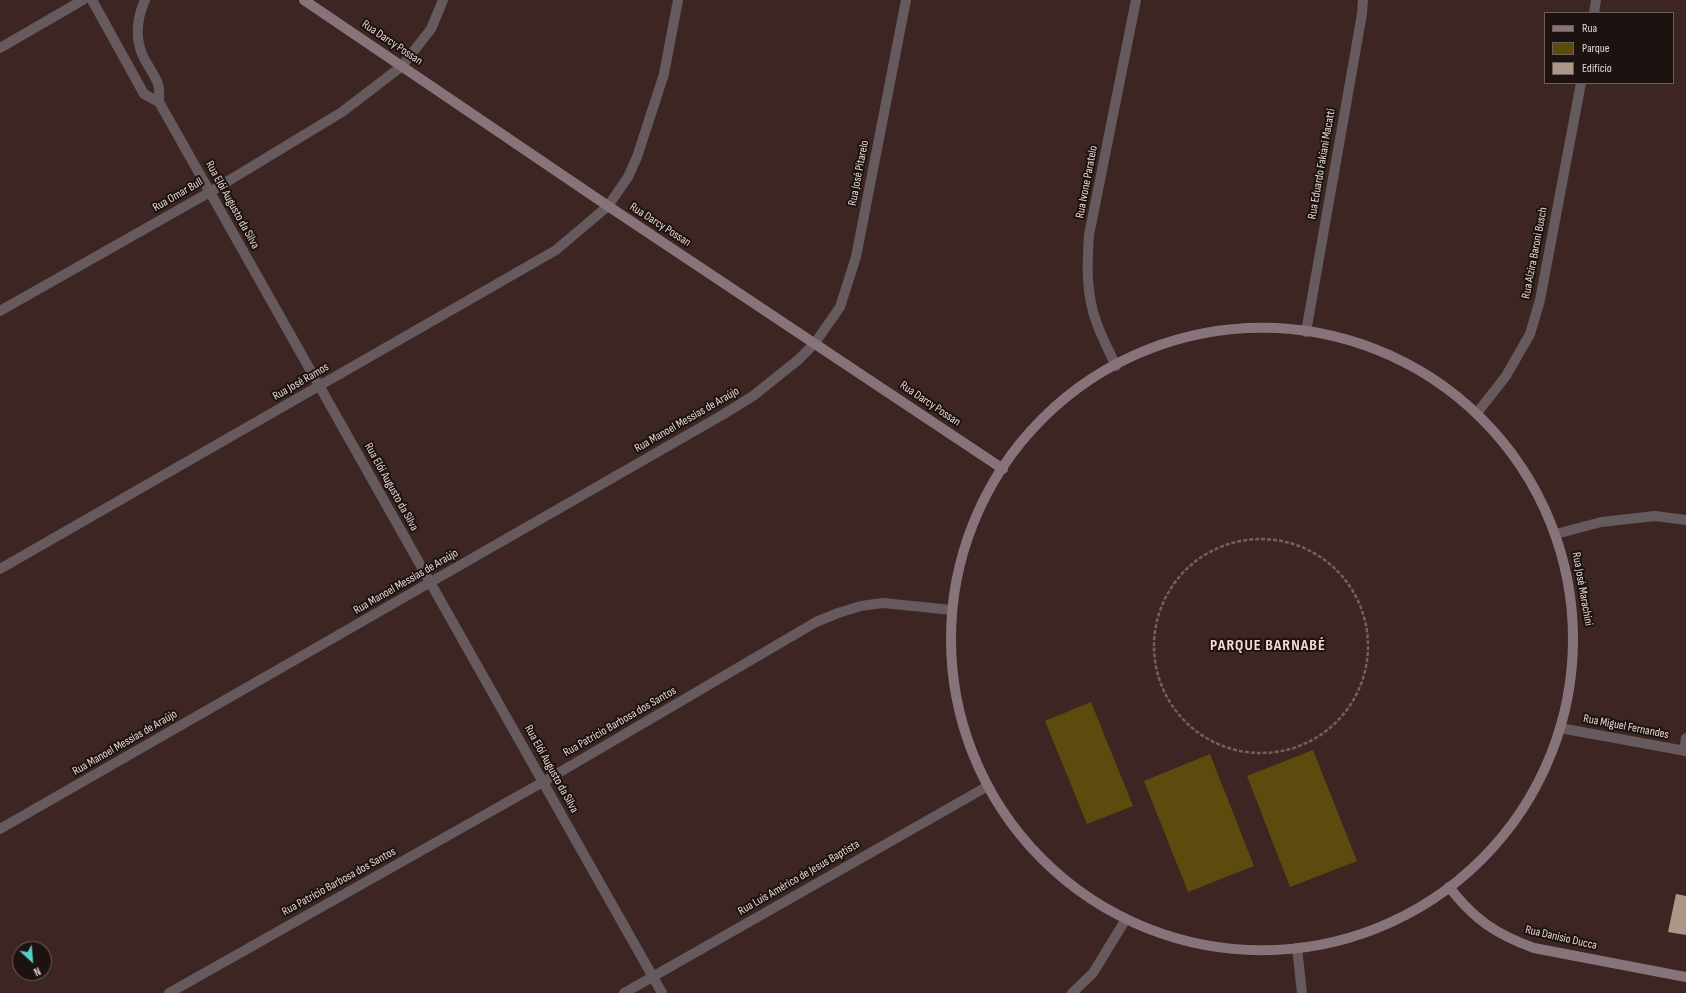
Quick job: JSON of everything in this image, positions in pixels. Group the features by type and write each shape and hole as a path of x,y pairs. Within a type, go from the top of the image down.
{"street":[{"path":"0,48 83,0"},
{"name":"Rua Elói Augusto da Silva","path":"92,0 144,94 159,102 662,993"},
{"path":"144,0 140,11 138,24 138,39 142,54 158,85 159,102"},
{"name":"Rua Darcy Possan","path":"304,0 608,206 1003,469"},
{"name":"Rua Omar Bull","path":"0,311 210,192 342,112 402,66 430,29 443,0"},
{"name":"Rua José Ramos","path":"0,569 320,387 556,250 608,206 628,177 638,157 664,74 678,0"},
{"name":"Rua José Pitarelo","path":"815,343 840,307 856,257 906,0"},
{"name":"Rua Ivone Paratelo","path":"1116,366 1096,320 1088,286 1087,260 1089,235 1136,0"},
{"name":"Rua Eduardo Fakiani Macatti","path":"1306,332 1362,14 1363,0"},
{"path":"1594,12 1596,0"},
{"name":"Rua Alzira Baroni Busch","path":"1477,414 1506,376 1530,334 1540,300 1581,84"},
{"name":"Rua José Marachini","path":"1276,328 1306,332 1324,334 1372,347 1416,368 1457,395 1493,428 1523,467 1546,509 1564,555 1579,655 1555,747 1534,792 1506,832 1473,868 1449,887 1434,898 1391,922 1346,939 1297,948 1248,950 1200,944 1153,931 1108,911 1068,884 1032,850 1002,812 978,770 961,724 952,675 950,627 956,578 970,531 990,487 1018,446 1051,410 1090,380 1133,357 1179,339 1227,330 1276,328"},
{"name":"Rua Manoel Messias de Araújo","path":"0,829 730,410 753,396 780,375 815,343"},
{"path":"1556,534 1601,522 1655,516 1686,520"},
{"name":"Rua Patrício Barbosa dos Santos","path":"169,993 543,782 823,619 861,606 883,603 952,610"},
{"name":"Rua Miguel Fernandes","path":"1560,728 1685,751"},
{"path":"1685,751 1686,738"},
{"name":"Rua Luis Américo de Jesus Baptista","path":"624,993 988,786"},
{"name":"Rua Danisio Ducca","path":"1449,887 1475,917 1512,940 1534,948 1686,977"},
{"path":"1072,993 1093,973 1126,919"},
{"path":"1297,948 1302,993"}],"path":[{"path":"1252,538 1288,541 1321,556 1347,580 1364,612 1370,648 1363,683 1345,715 1317,739 1284,752 1249,754 1215,744 1186,725 1165,697 1154,664 1154,628 1165,595 1187,568 1217,547 1252,538"}],"green space":[{"path":"1091,702 1133,806 1087,824 1045,721"},
{"path":"1313,750 1357,861 1290,887 1247,776"},
{"path":"1210,754 1254,866 1188,892 1144,781"}],"building":[{"path":"1676,894 1686,896 1686,935 1668,932"}],"district":[{"name":"PARQUE BARNABÉ","path":"1268,646"}]}
